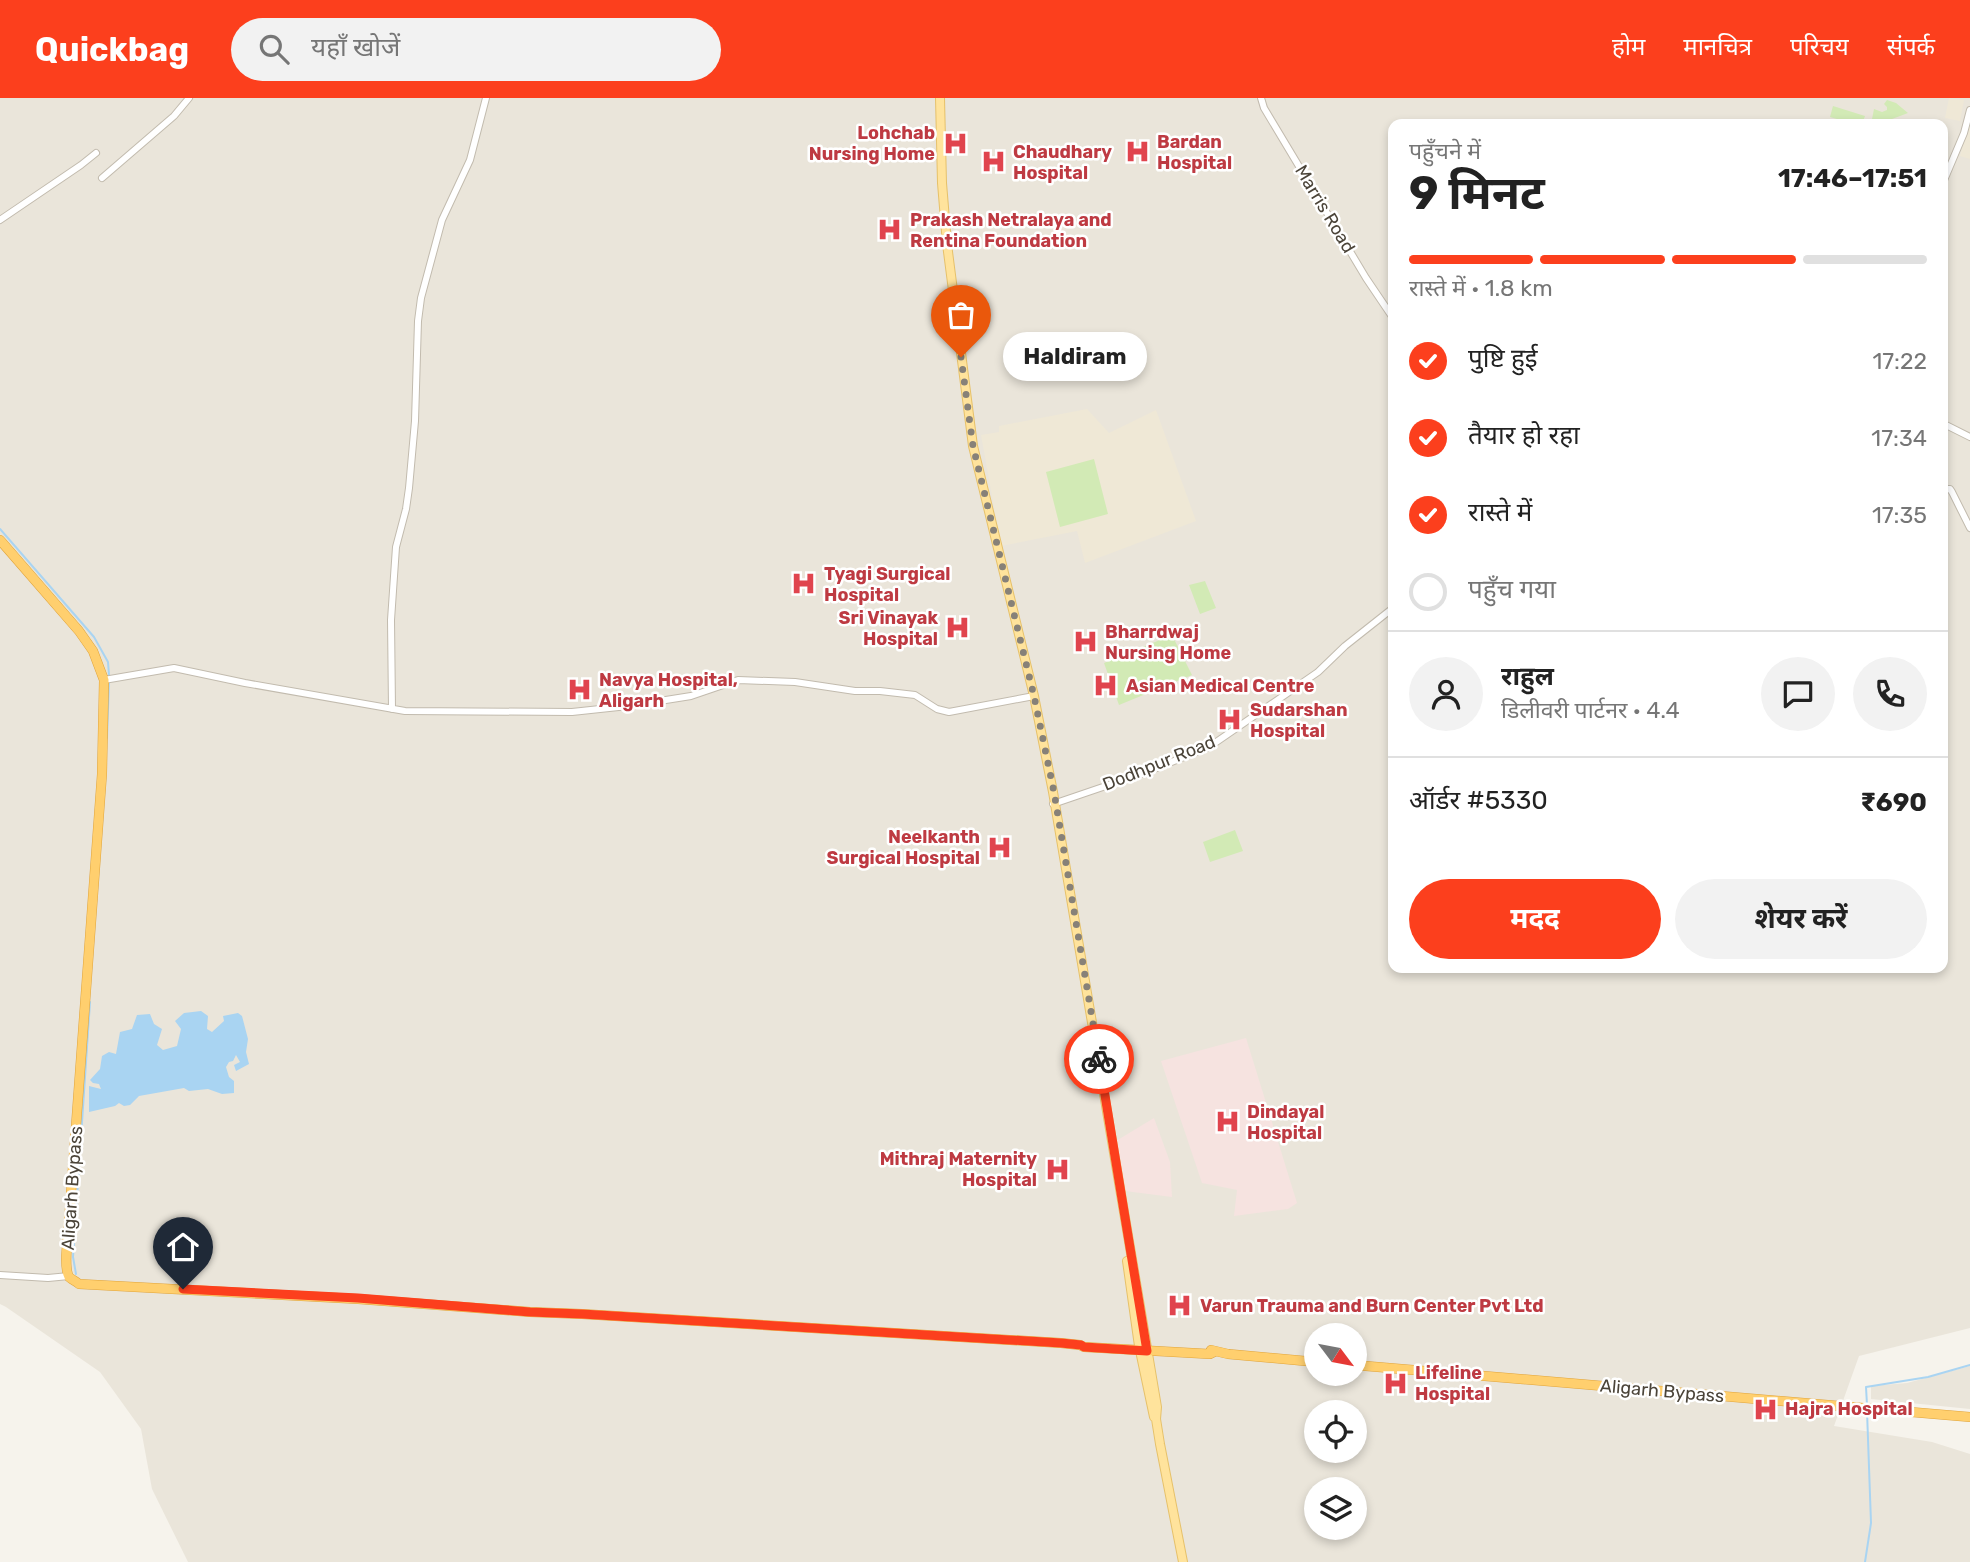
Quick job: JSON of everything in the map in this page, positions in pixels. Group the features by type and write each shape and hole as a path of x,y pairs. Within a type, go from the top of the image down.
{"highway":[{"name":"Aligarh Bypass","path":"0,540 79,631 93,651 107,680 66,1261 69,1276 79,1284 358,1298 530,1312 1084,1347 1210,1354 1214,1352 1304,1361"},
{"name":"Aligarh Bypass","path":"1367,1366 1970,1417"}],"main road":[{"path":"937,98 946,232 966,399 979,472 1032,696 1054,804 1122,1226 1143,1349 1157,1407 1156,1419 1183,1562"}],"street":[{"path":"102,178 174,116 189,98"},
{"path":"391,709 391,620 395,559 409,488 421,298 442,220 470,160 486,98"},
{"name":"Marris Road","path":"1261,98 1264,108 1316,195 1388,310"},
{"path":"1948,171 1964,133 1970,110"},
{"path":"0,220 96,153"},
{"path":"1948,426 1970,437"},
{"path":"1948,489 1970,528"},
{"name":"Dodhpur Road","path":"1054,804 1209,747 1316,673 1388,612"},
{"path":"107,680 174,668 405,711 572,712 691,696 738,680 796,682 855,691 904,693 915,695 937,709 949,712 1032,696"},
{"path":"0,1275 48,1278 69,1276"}],"shaded area":[{"path":"0,98 1970,98 1970,1328 1859,1356 1834,1426 1932,1442 1970,1454 1970,1562 188,1562 152,1489 141,1429 100,1372 0,1304"},
{"path":"1949,98 1964,100 1960,121 1945,118"},
{"path":"1970,117 1970,159 1960,156"},
{"path":"1087,409 1109,433 1156,410 1196,521 1085,563 1077,531 1001,546 981,435 999,432 999,426"},
{"name":"Dindayal Hospital","path":"1246,1038 1297,1203 1288,1209 1234,1216 1237,1190 1202,1183 1161,1061"},
{"path":"1154,1118 1170,1162 1172,1197 1125,1191 1116,1141"},
{"path":"1970,1366 1970,1409 1871,1399 1871,1386 1907,1383"}],"green space":[{"path":"1887,100 1896,103 1908,113 1892,119 1872,119 1874,109 1882,112 1887,110 1884,104"},
{"path":"1833,106 1865,116 1864,119 1830,117"},
{"path":"1094,459 1108,514 1060,527 1046,472"},
{"path":"1205,581 1216,608 1200,614 1189,585"},
{"path":"1172,635 1192,675 1119,705 1104,663"},
{"path":"1235,830 1243,851 1210,862 1203,842"}],"water":[{"path":"201,1011 208,1016 207,1029 212,1032 224,1021 223,1016 238,1013 242,1016 248,1039 246,1052 249,1064 236,1071 234,1065 240,1062 236,1055 226,1067 229,1077 234,1081 234,1093 222,1094 208,1089 189,1091 184,1088 139,1096 130,1105 119,1103 89,1112 89,1086 101,1089 99,1084 90,1080 100,1069 102,1056 109,1052 116,1054 120,1032 132,1029 137,1015 150,1014 154,1024 162,1029 157,1045 163,1050 177,1046 181,1029 175,1021 184,1013"}],"waterway":[{"path":"0,529 94,637 108,662 109,675"},
{"path":"107,738 109,681"},
{"path":"76,1274 73,1257 90,1002"},
{"path":"1867,1405 1866,1387 1928,1377 1970,1365"},
{"path":"1865,1562 1871,1523 1867,1411"}],"way so far":[{"path":"961,357 973,446 1034,696 1054,792 1099,1059"}],"place":[{"name":"Lohchab Nursing Home","path":"955,143"},
{"name":"Bardan Hospital","path":"1137,152"},
{"name":"Chaudhary Hospital","path":"993,162"},
{"name":"Prakash Netralaya and Rentina Foundation","path":"890,230"},
{"name":"Haldiram","path":"961,357"},
{"name":"Tyagi Surgical Hospital","path":"804,584"},
{"name":"Sri Vinayak Hospital","path":"958,628"},
{"name":"Bharrdwaj Nursing Home","path":"1085,642"},
{"name":"Asian Medical Centre","path":"1106,686"},
{"name":"Navya Hospital, Aligarh","path":"579,690"},
{"name":"Sudarshan Hospital","path":"1230,720"},
{"name":"Neelkanth Surgical Hospital","path":"1000,847"},
{"name":"Dindayal Hospital","path":"1227,1122"},
{"name":"Mithraj Maternity Hospital","path":"1057,1169"},
{"name":"Varun Trauma and Burn Center Pvt Ltd","path":"1180,1306"},
{"name":"Lifeline Hospital","path":"1395,1383"},
{"name":"Hajra Hospital","path":"1765,1409"}],"route":[{"path":"183,1289 1061,1343 1147,1351 1099,1059"}]}
